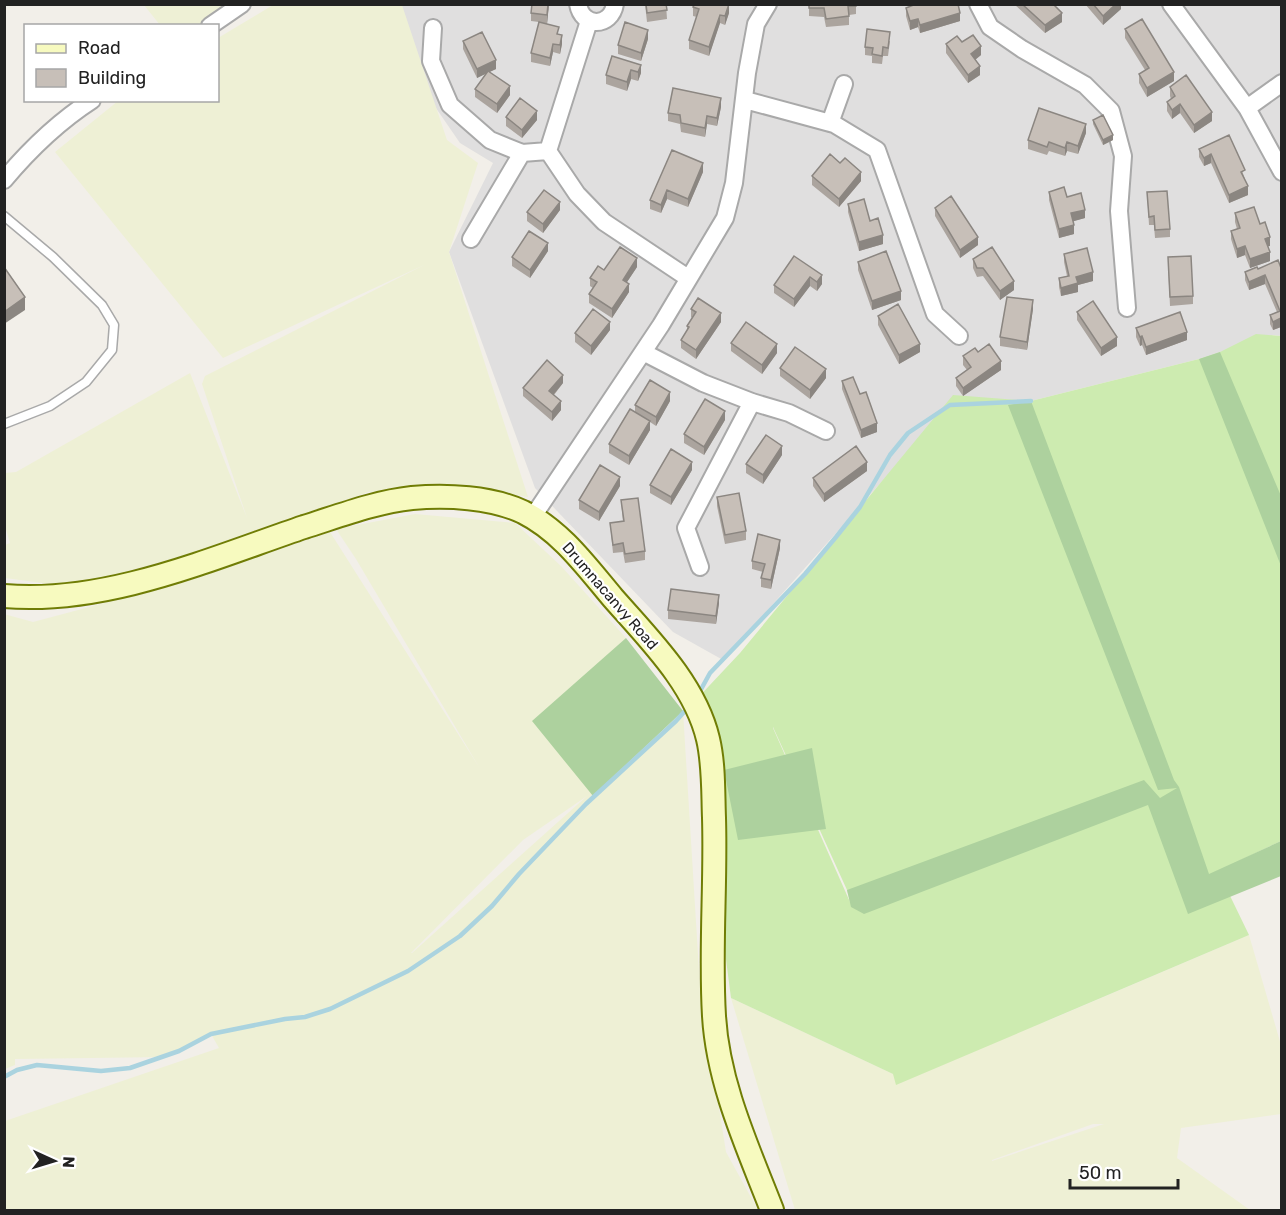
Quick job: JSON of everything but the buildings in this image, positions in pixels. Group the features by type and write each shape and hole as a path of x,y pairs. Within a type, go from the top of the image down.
{"main road":[{"name":"Drumnacanvy Road","path":"4,596 31,598 72,596 123,585 366,508 413,498 452,498 489,502 521,511 545,526 577,554 651,640 678,677 695,706 708,738 713,775 714,1018 721,1062 733,1111 772,1210"}],"street":[{"path":"213,24 242,4"},
{"path":"578,4 580,13 589,21 601,22 613,12 615,4"},
{"path":"532,518 643,352 726,218 734,183 747,73 756,24 768,4"},
{"path":"978,4 990,27 1022,49 1085,85 1111,111 1123,156 1119,211 1127,308"},
{"path":"1171,4 1247,108 1281,172"},
{"path":"548,151 589,21"},
{"path":"434,28 431,61 450,105 490,140 522,153 548,151"},
{"path":"1247,108 1281,83"},
{"path":"830,123 844,84"},
{"path":"745,100 830,123 877,150 935,314 959,336"},
{"path":"4,180 41,140 63,120 89,102"},
{"path":"548,151 577,194 604,222 688,278"},
{"path":"471,239 522,153"},
{"path":"643,352 703,383 752,402 789,413 826,431"},
{"path":"700,567 686,528 752,402"}],"lane":[{"path":"4,216 53,257 102,305 114,325 112,350 86,382 50,406 4,424"}],"shaded area":[{"path":"398,5 1281,5 1281,336 1273,335 1199,359 1031,401 950,405 723,660 673,632 535,488 449,252 493,163 460,143 418,82"}],"green space":[{"path":"144,5 238,5 211,24 159,24"},
{"path":"273,5 402,5 447,140 478,163 449,252 528,497 461,485 368,492 253,536 72,587 5,578 5,545 10,543 5,526 5,473 16,472 190,373 247,518 202,384 205,376 424,265 223,358 55,152 117,102 219,102 219,37"},
{"path":"1256,334 1281,336 1281,841 1218,871 1249,935 896,1085 893,1074 731,998 693,703 740,653 953,395 1031,401 1220,352","holes":["773,727 847,890 850,902"]},
{"path":"1220,352 1281,496 1281,566 1199,359"},
{"path":"1031,401 1174,780 1179,787 1209,874 1281,841 1281,876 1188,914 1148,805 864,914 851,907 847,890 1144,780 1160,798 1177,788 1158,790 1008,405"},
{"path":"415,514 515,523 561,566 626,638 536,725 593,796 683,711 700,987 726,1152 758,1210 5,1210 5,1121 219,1048 211,1034 167,1057 15,1059 15,1065 5,1069 4,614 33,622 187,581 330,532 479,767 336,529","holes":["587,796 412,953 523,840"]},
{"path":"626,638 683,711 593,796 532,721"},
{"path":"812,748 826,829 738,840 724,770"},
{"path":"1249,935 1281,1045 1281,1114 1181,1128 1177,1158 1250,1210 795,1210 731,998 893,1074 1052,1019","holes":["1093,1124 1104,1124 992,1161"]}],"waterway":[{"path":"699,693 710,673 805,574 836,537 860,507 890,455 908,433 950,405 1031,401"},
{"path":"4,1077 17,1070 37,1065 101,1071 130,1068 179,1051 211,1034 305,1017 330,1009 408,971 460,936 492,906 519,874 586,804 684,712"}]}
